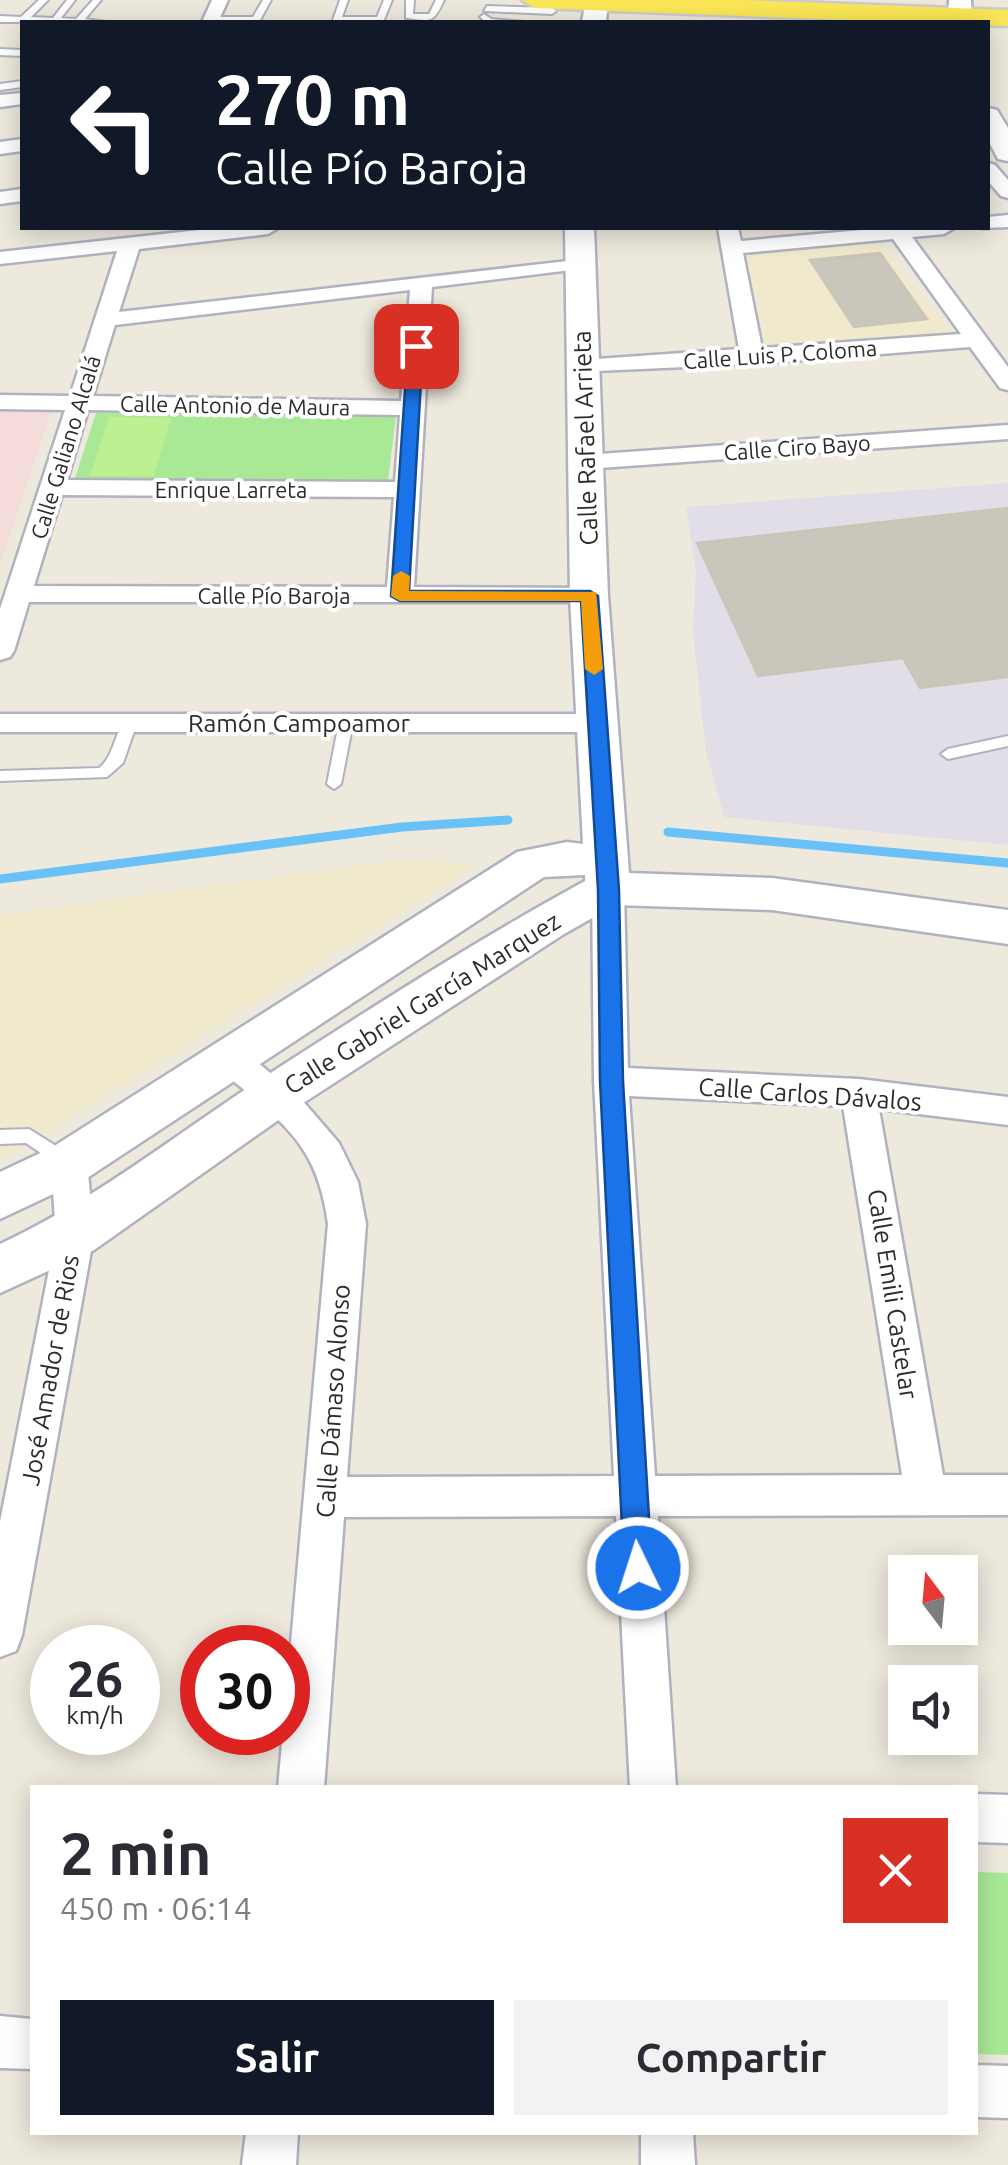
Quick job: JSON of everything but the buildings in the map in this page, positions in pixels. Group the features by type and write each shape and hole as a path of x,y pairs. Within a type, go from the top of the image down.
{"main road":[{"path":"935,0 960,10 1008,18"},
{"path":"529,12 863,17 1008,3"}],"street":[{"path":"990,121 1008,155"},
{"path":"990,171 1008,192"},
{"path":"0,258 251,230"},
{"path":"752,357 730,238 921,230"},
{"path":"898,232 1008,384"},
{"name":"Calle Galiano Alcalá","path":"0,651 130,244"},
{"path":"105,320 422,284 579,245"},
{"name":"Calle Rafael Arrieta","path":"579,245 590,596 607,875 611,1081 653,1785"},
{"path":"400,596 409,490 410,408 422,284"},
{"name":"Calle Luis P. Coloma","path":"582,367 977,340"},
{"name":"Calle Antonio de Maura","path":"0,402 410,408"},
{"name":"Calle Ciro Bayo","path":"586,462 1008,432"},
{"name":"Enrique Larreta","path":"54,488 409,490"},
{"name":"Calle Pío Baroja","path":"19,594 590,596"},
{"name":"Ramón Campoamor","path":"0,723 597,723"},
{"name":"Calle Gabriel García Marquez","path":"0,1197 69,1163 533,864 567,858 607,875 1008,927"},
{"name":"Calle Gabriel García Marquez","path":"0,1270 75,1234 276,1095 548,922 607,875"},
{"name":"Calle Dámaso Alonso","path":"230,1059 276,1095 326,1154 336,1170 345,1209 327,1497 301,1785"},
{"name":"Calle Carlos Dávalos","path":"611,1081 860,1093 1008,1111"},
{"name":"Calle Emili Castelar","path":"860,1093 926,1496"},
{"name":"José Amador de Rios","path":"2,1616 75,1234 69,1163"},
{"path":"327,1497 1008,1495"},
{"path":"978,1818 1008,1819"},
{"path":"0,2042 30,2044"},
{"path":"978,2091 1008,2092"},
{"path":"269,2165 272,2135"},
{"path":"667,2135 668,2165"}],"lane":[{"path":"0,19 23,20 44,0"},
{"path":"56,20 71,0"},
{"path":"80,20 97,0"},
{"path":"410,0 409,16 432,17 440,0"},
{"path":"486,9 529,12"},
{"path":"0,776 102,774 116,763 130,723"},
{"path":"334,784 346,723"},
{"path":"948,754 1008,741"},
{"path":"0,1136 29,1136 69,1163"}],"shaded area":[{"path":"879,241 953,337 766,349 747,254"},
{"path":"0,409 52,409 0,565"},
{"path":"1008,483 1008,845 724,817 706,751 693,632 696,571 686,507"},
{"path":"405,859 477,865 0,1161 0,915"}],"green space":[{"path":"96,413 396,416 388,481 75,478"},
{"path":"109,417 171,418 154,476 90,476"},
{"path":"978,1872 1008,1873 1008,2055 978,2054"}],"waterway":[{"path":"0,879 402,827 508,820"},
{"path":"668,832 1008,863"}],"slow traffic":[{"path":"401,576 400,596 590,596 594,669"}],"route":[{"path":"416,346 400,596 590,596 608,890 611,1081 638,1568"}]}
